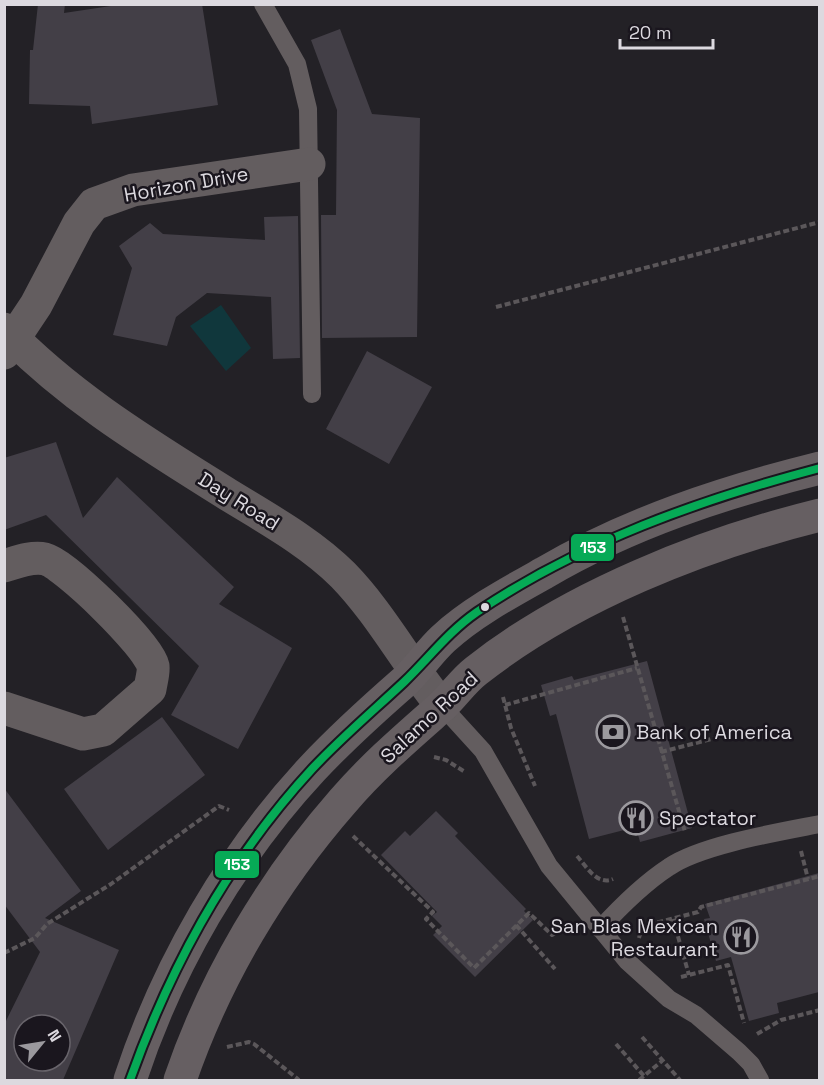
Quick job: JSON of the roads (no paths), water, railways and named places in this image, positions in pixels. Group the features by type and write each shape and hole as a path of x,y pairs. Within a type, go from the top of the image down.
{"main road":[{"path":"130,1080 152,1019 171,978 234,870 311,770 352,728 414,673 443,639 509,594 581,553 671,513 747,488 819,468"},
{"name":"Salamo Road","path":"184,1071 212,1000 238,951 260,912 298,857 356,787 475,672 561,616 613,589 708,549 819,515"}],"street":[{"name":"Horizon Drive","path":"8,340 36,305 79,223 94,204 133,190 309,164"},
{"name":"Day Road","path":"8,340 94,410 288,532 342,575 395,642 414,673 442,706"},
{"path":"4,566 23,560 46,559 72,576 140,641 153,666 150,689 104,730 83,734 4,708"}],"lane":[{"path":"263,4 297,64 308,109 312,394"},
{"path":"442,706 483,751 549,866 627,961 669,999 744,1047 760,1080"},
{"path":"600,929 623,904 670,866 745,840 819,824"}],"water":[{"path":"221,305 251,348 226,371 190,326"}],"place":[{"name":"Bank of America","path":"613,732"},
{"name":"Spectator","path":"636,818"},
{"name":"San Blas Mexican Restaurant","path":"741,937"}]}
